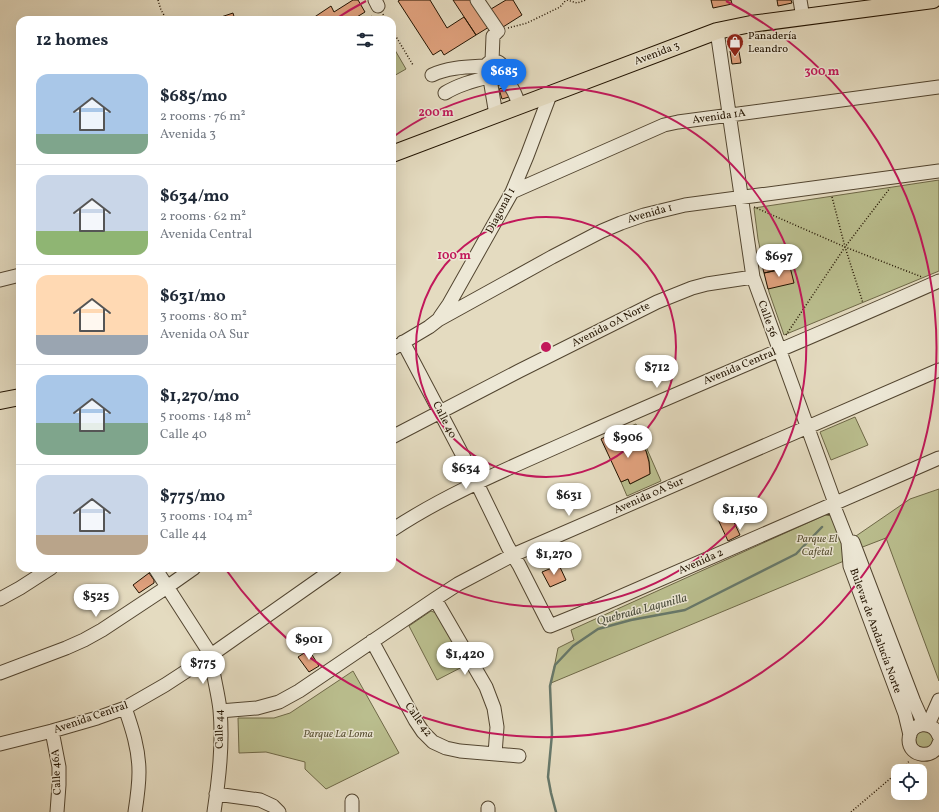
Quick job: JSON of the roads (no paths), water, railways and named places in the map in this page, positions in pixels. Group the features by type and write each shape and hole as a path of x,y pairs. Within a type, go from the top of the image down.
{"main road":[{"name":"Avenida 3","path":"396,152 717,31 751,24 933,0"},
{"path":"0,401 16,398"}],"street":[{"path":"477,0 498,30 493,36 489,71 496,115"},
{"path":"800,0 803,18"},
{"name":"Calle 36","path":"717,31 745,201 753,277 781,344 807,426 835,503"},
{"path":"446,94 452,89 489,71 496,61 501,64 504,70 503,73 520,106"},
{"path":"432,75 448,69 489,71"},
{"name":"Avenida 1A","path":"512,192 664,125 939,87"},
{"name":"Diagonal 1","path":"438,320 466,275 512,192 550,95"},
{"path":"527,156 533,173 544,177"},
{"name":"Avenida 1","path":"398,345 438,320 559,254 621,223 644,215 685,205 745,201 939,171"},
{"path":"466,275 467,287 469,290 484,296"},
{"path":"0,280 16,276"},
{"name":"Avenida 0A Norte","path":"396,435 657,302 678,293 707,284 753,277"},
{"name":"Avenida Central","path":"396,527 437,502 476,483 781,344 882,306 939,281"},
{"name":"Calle 40","path":"398,345 440,412 550,626"},
{"name":"Avenida 0A Sur","path":"220,711 257,708 279,702 299,691 458,584 513,555 807,426 939,370"},
{"name":"Avenida 2","path":"550,626 939,458"},
{"name":"Bulevar de Andalucía Norte","path":"835,503 914,702 934,731"},
{"name":"Bulevar de Andalucía Norte","path":"835,503 848,542 850,566 905,714 910,735"},
{"path":"0,599 45,572"},
{"name":"Calle 44","path":"157,572 211,655 211,665 218,693 220,711 221,749 214,812"},
{"path":"0,673 84,640 102,630 188,572"},
{"name":"Avenida Central","path":"0,744 52,731 125,708 165,685 211,655 329,572"},
{"path":"435,599 486,687 494,708 497,727 495,754"},
{"name":"Calle 42","path":"372,641 423,732 433,742 446,748 460,751 519,756"},
{"path":"922,753 936,750 934,731 939,700"},
{"path":"125,708 134,736 139,770 135,812"},
{"path":"934,731 917,726 910,735 910,744 939,763"},
{"name":"Calle 46A","path":"52,731 59,767 57,812"},
{"path":"216,794 260,800 273,806 279,812"}],"waterway":[{"name":"Quebrada Lagunilla","path":"556,812 548,777 552,734 550,686 555,665 573,646 598,629 631,620 685,610 796,554 822,527"}],"place":[{"name":"Panadería Leandro","path":"735,57"}],"park label":[{"name":"Parque El Cafetal","path":"817,545"},
{"name":"Parque La Loma","path":"338,734"}]}
